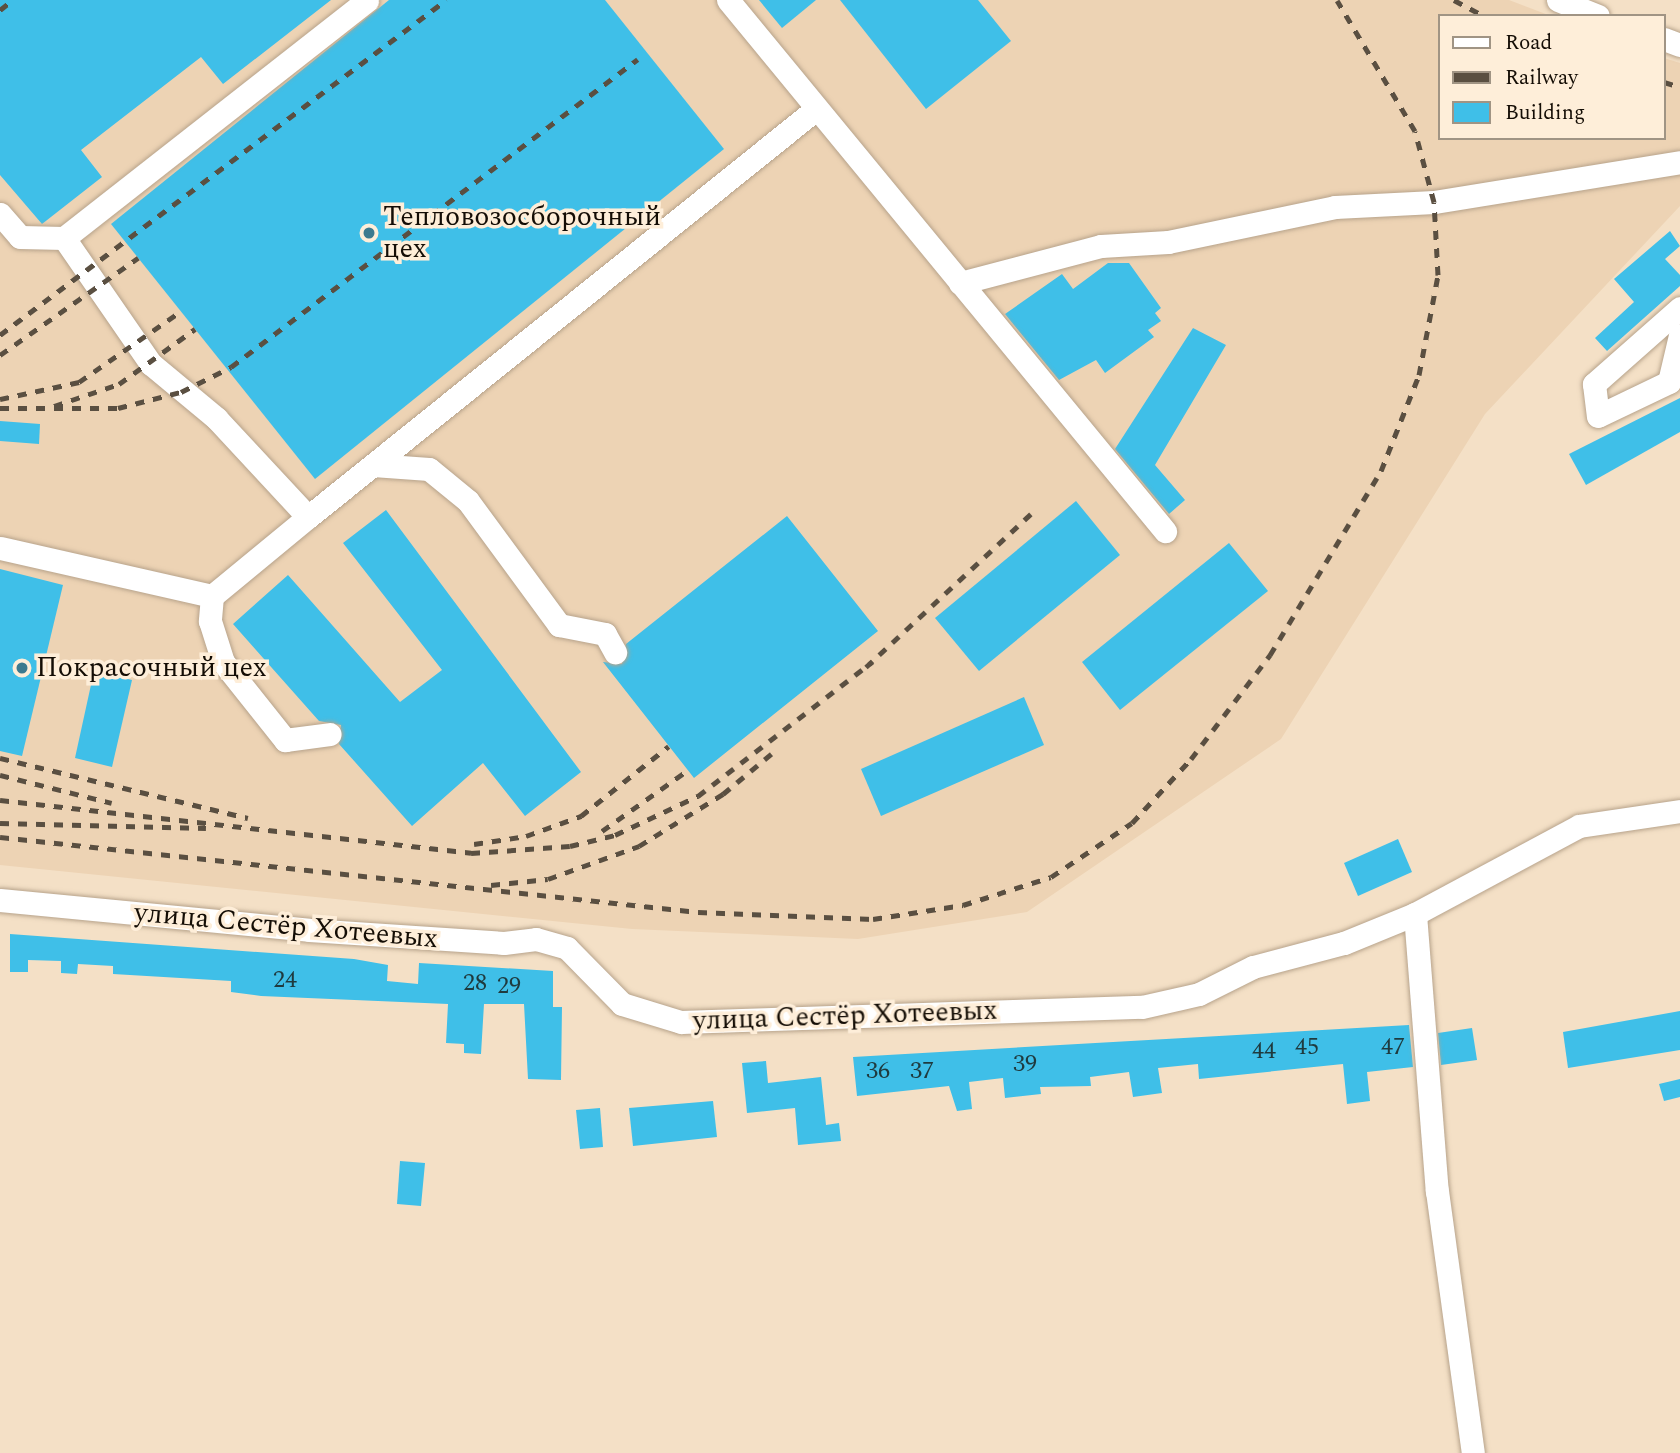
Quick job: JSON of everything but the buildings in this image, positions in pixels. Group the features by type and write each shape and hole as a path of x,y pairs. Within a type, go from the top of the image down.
{"street":[{"path":"0,214 20,237 64,238 366,0"},
{"path":"728,0 1165,531"},
{"path":"1558,0 1593,14"},
{"path":"330,733 285,740 223,662 210,621 212,596 816,109"},
{"path":"960,283 1101,246 1168,242 1335,207 1434,202 1680,162"},
{"path":"64,238 151,364 216,418 309,517"},
{"path":"1680,308 1594,384 1598,416 1624,409 1669,382 1680,335"},
{"path":"373,465 429,468 468,500 559,625 605,634 615,652"},
{"path":"0,548 212,596"},
{"name":"улица Сестёр Хотеевых","path":"0,900 323,931 504,943 536,939 567,948 622,1004 681,1022 1142,1007 1199,994 1253,967 1344,943 1415,915 1579,826 1680,811"},
{"path":"1415,915 1437,1191 1473,1453"}],"shaded area":[{"path":"0,0 1509,0 1546,14 1438,14 1438,140 1666,140 1666,59 1680,63 1680,206 1485,414 1281,739 1027,912 858,939 632,929 0,865"}],"railway":[{"path":"0,10 13,0"},
{"path":"0,335 446,0"},
{"path":"0,837 698,912 873,919 963,905 1051,877 1132,823 1191,759 1270,655 1381,471 1419,375 1438,275 1434,202 1415,131 1337,0"},
{"path":"1454,0 1480,14"},
{"path":"0,408 118,408 181,392 231,367 638,59"},
{"path":"1666,83 1680,87"},
{"path":"0,355 138,258"},
{"path":"0,399 79,382 181,311"},
{"path":"54,406 119,384 195,329"},
{"path":"866,667 1033,512"},
{"path":"0,800 471,853 570,846 615,835 698,796 872,662"},
{"path":"474,844 526,836 581,816 669,746"},
{"path":"491,885 548,879 639,846 723,794 776,750"},
{"path":"0,758 248,818"},
{"path":"602,831 688,770"},
{"path":"0,775 112,803"},
{"path":"0,823 206,828"}],"place":[{"name":"Тепловозосборочный цех","path":"369,233"},
{"name":"Покрасочный цех","path":"22,668"}]}
